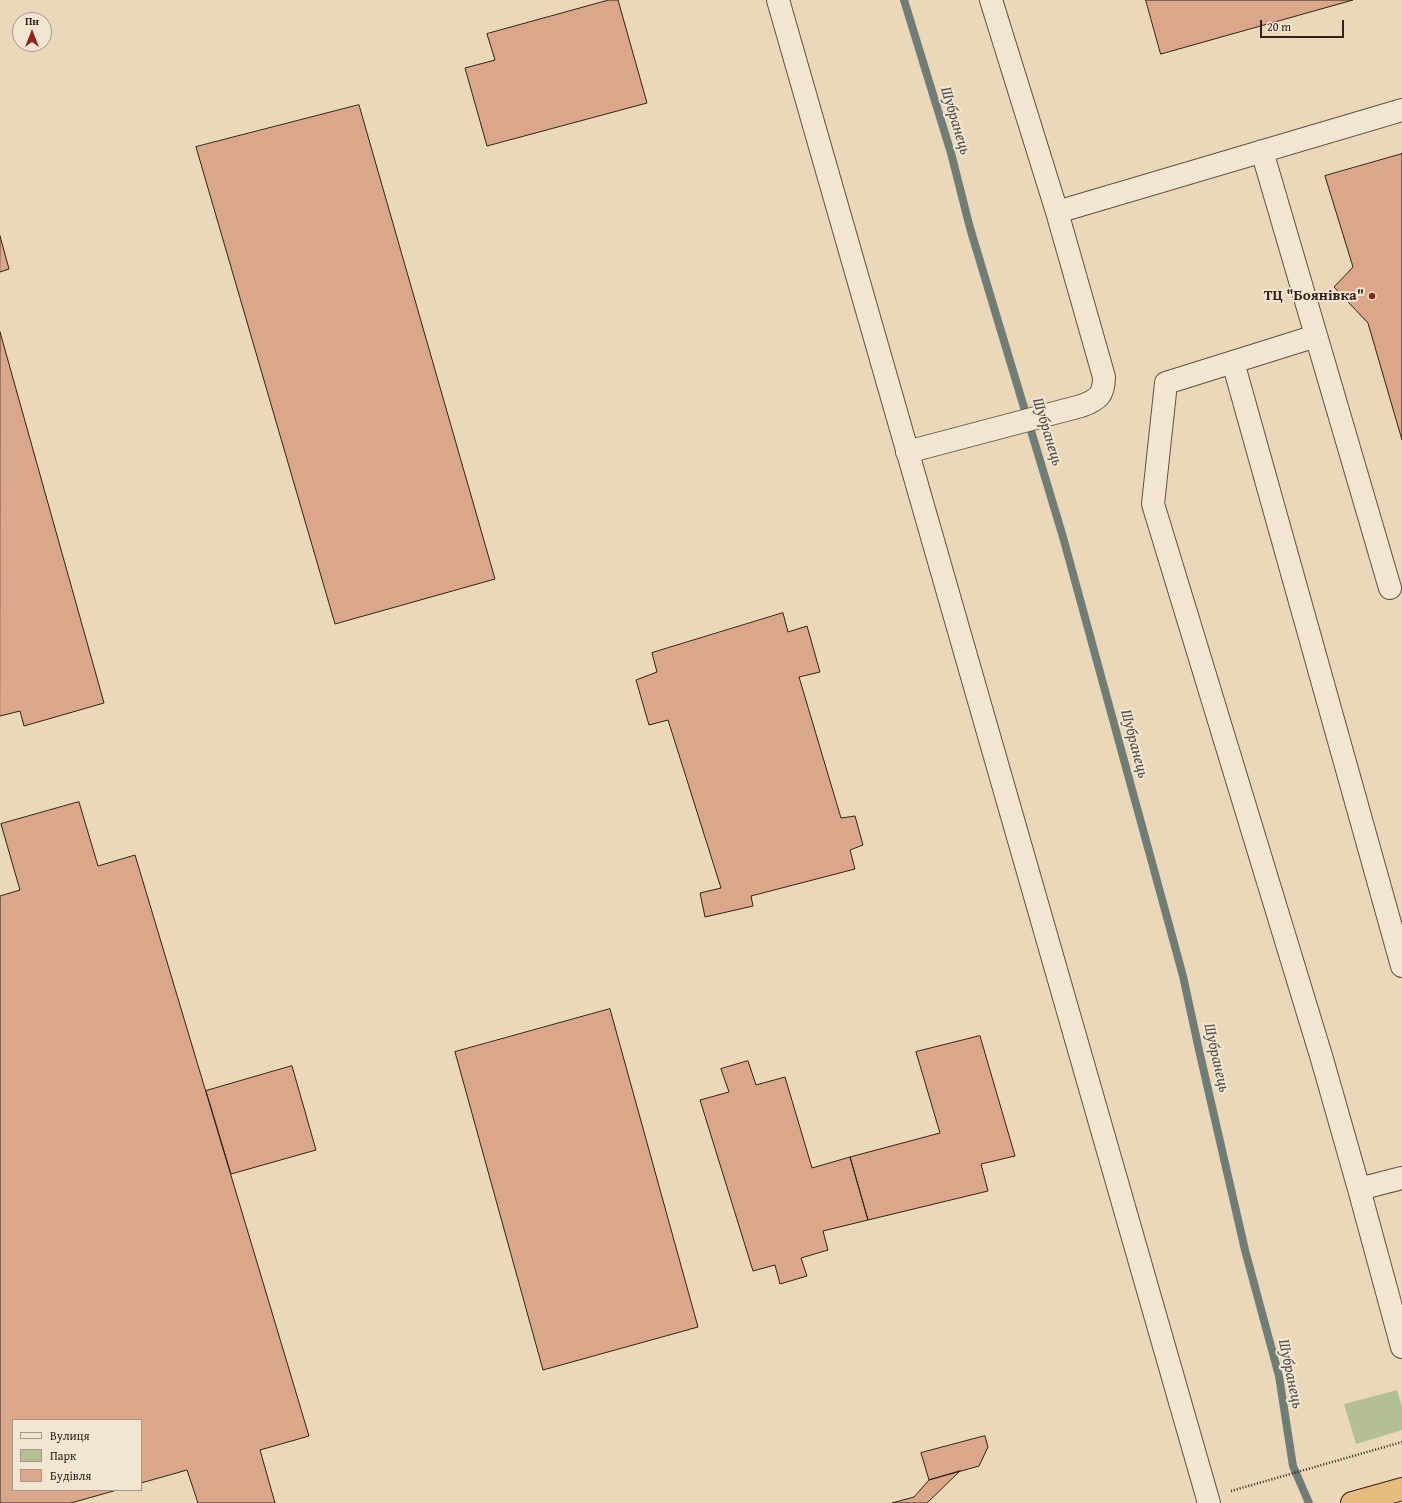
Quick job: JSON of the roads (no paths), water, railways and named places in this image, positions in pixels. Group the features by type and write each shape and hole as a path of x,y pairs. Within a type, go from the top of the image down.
{"highway":[{"path":"1352,1503 1402,1489"}],"street":[{"path":"778,0 1209,1503"},
{"path":"907,452 1090,403 1098,398 1104,388 1104,377 1057,212 991,0"},
{"path":"1057,212 1402,110"},
{"path":"1262,151 1390,588"},
{"path":"1316,336 1166,383 1153,504 1322,1059 1401,1340"},
{"path":"1233,362 1402,966"},
{"path":"1359,1189 1402,1178"}],"waterway":[{"name":"Шубранець","path":"904,0 951,153 970,228 1063,537 1183,976 1245,1250 1279,1376 1293,1466 1309,1503"}],"place":[{"name":"ТЦ \"Боянівка\"","path":"1372,296"}]}
